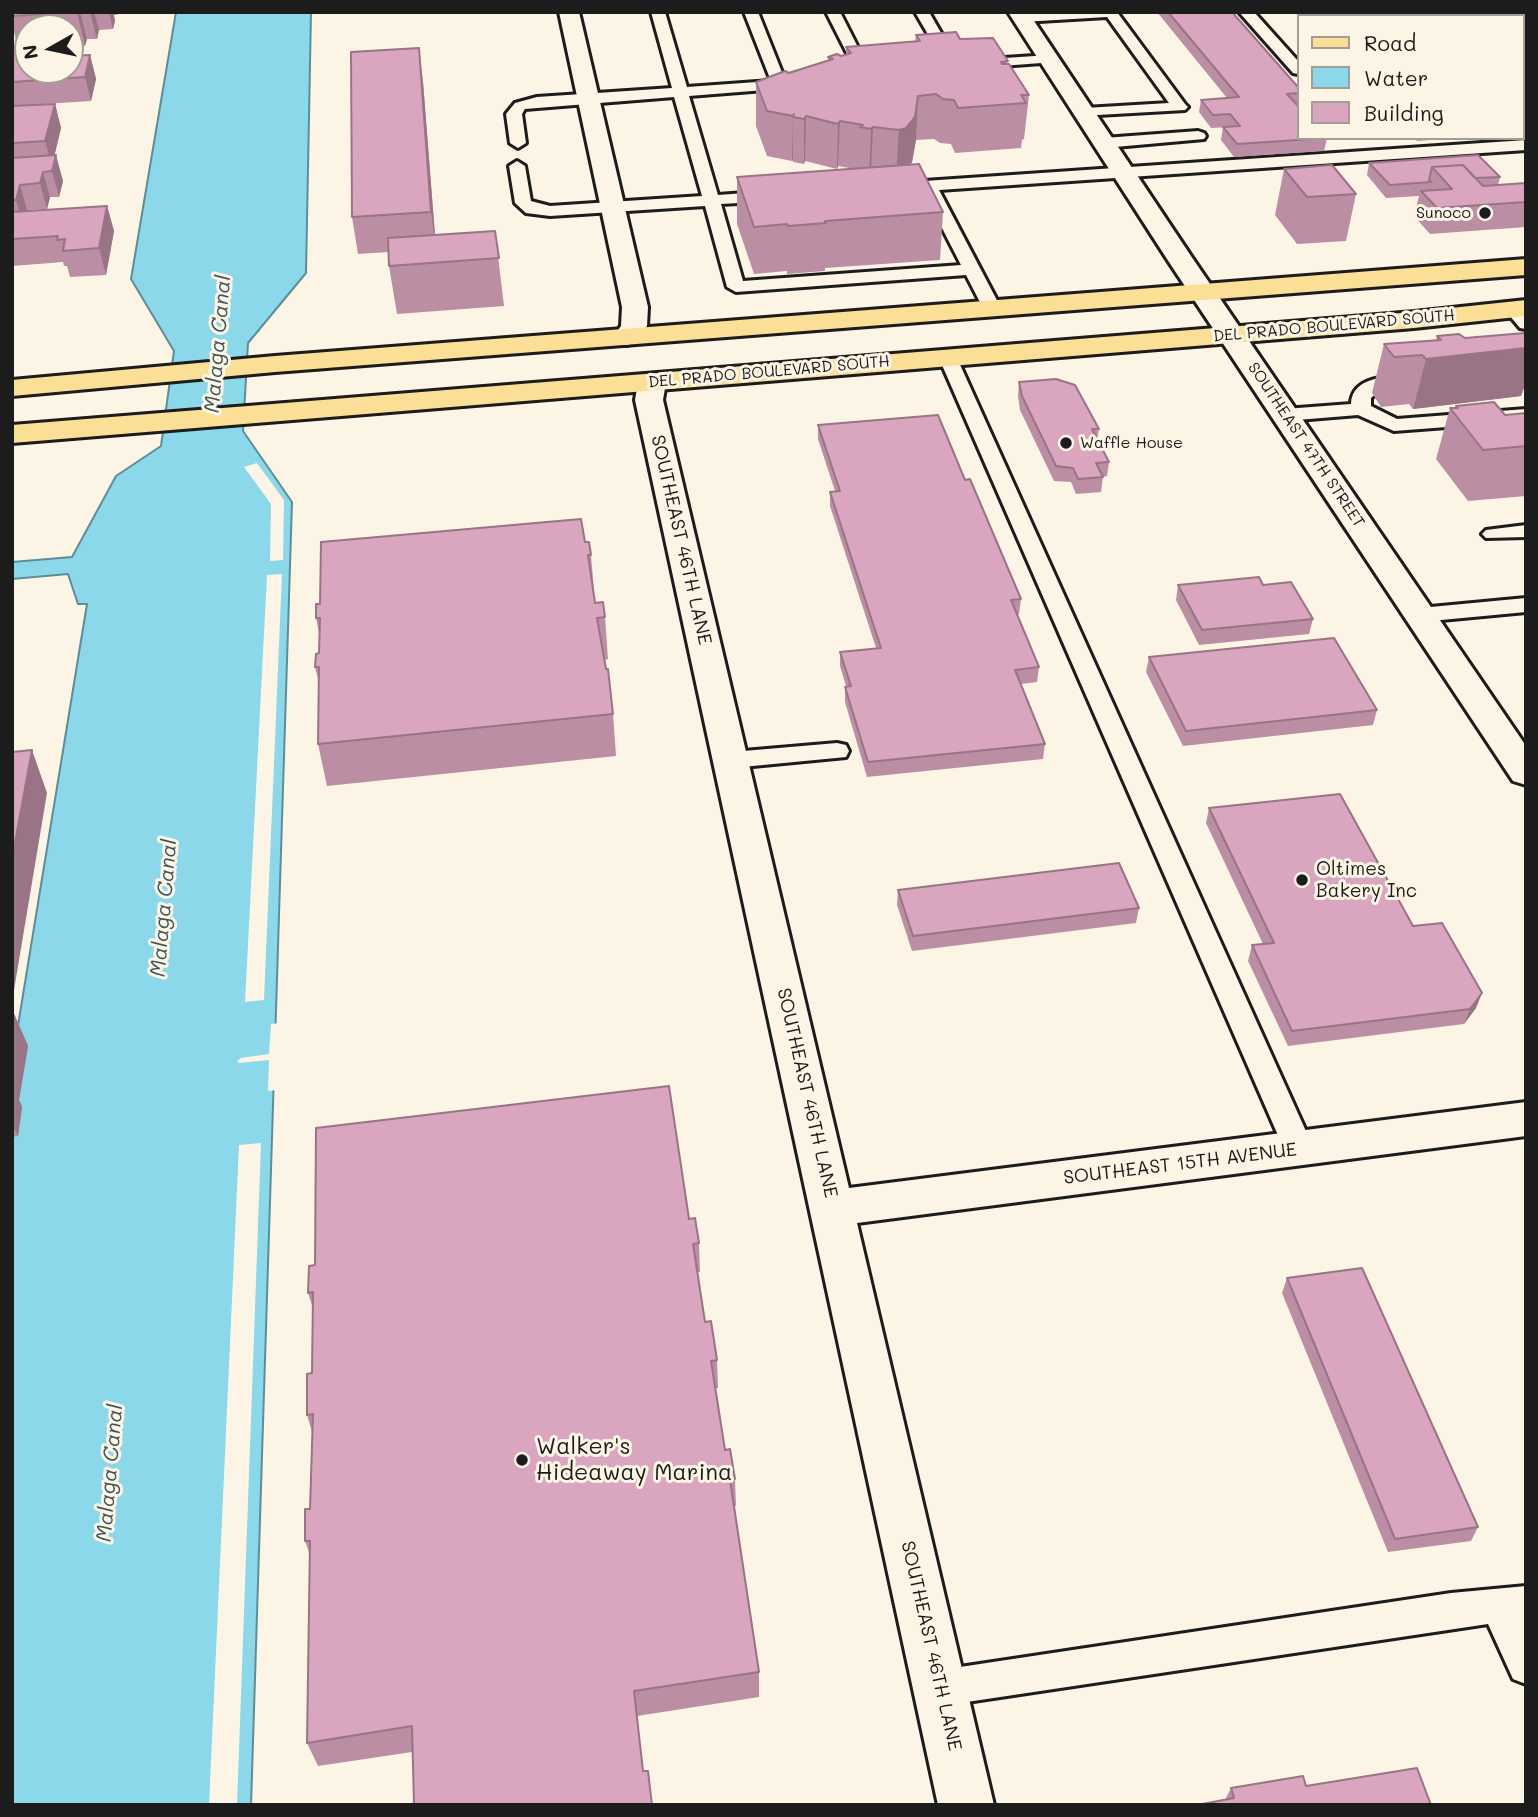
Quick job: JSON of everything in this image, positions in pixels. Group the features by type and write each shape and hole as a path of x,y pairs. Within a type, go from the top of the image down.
{"main road":[{"path":"12,388 275,364 1526,267"},
{"path":"652,382 671,368 729,350 906,333 942,325 987,309"},
{"name":"DEL PRADO BOULEVARD SOUTH","path":"12,433 215,416 276,407 652,382 1521,314"},
{"path":"276,407 408,380 550,368 584,361 605,353 626,337"}],"street":[{"path":"569,12 635,307 634,327 626,337"},
{"name":"SOUTHEAST 47TH STREET","path":"1020,15 1202,292 1526,773"},
{"name":"SOUTHEAST 46TH LANE","path":"652,382 649,400 966,1805"},
{"name":"SOUTHEAST 15TH AVENUE","path":"833,1208 1526,1119"}],"lane":[{"path":"658,12 736,286 972,269"},
{"path":"751,12 780,85"},
{"path":"833,12 864,71"},
{"path":"922,12 946,66 1050,59"},
{"path":"1246,12 1296,68"},
{"path":"1020,15 1111,13 1180,107 1085,113"},
{"path":"518,143 514,114 520,106 537,102 780,85 804,81"},
{"path":"1104,143 1198,136"},
{"path":"1362,140 1376,156"},
{"path":"875,190 1526,145"},
{"path":"517,166 523,203 532,209 550,211 793,195"},
{"path":"929,186 972,269 987,309"},
{"path":"948,358 1299,1149"},
{"path":"1361,409 1361,396 1376,384 1431,377"},
{"path":"1286,415 1361,409 1394,425 1526,415"},
{"path":"1493,534 1526,531"},
{"path":"1420,615 1526,605"},
{"path":"732,760 837,751"},
{"path":"940,1689 1451,1609 1512,1605 1526,1666"}],"water":[{"name":"Malaga Canal","path":"176,12 311,12 306,273 248,343 243,431 292,502 251,1805 12,1805 12,1062 87,604 78,604 68,574 12,579 12,562 72,557 116,476 161,446 174,351 131,279"}],"pier":[{"path":"257,463 284,500 283,560 270,561 271,504 244,467"},
{"path":"282,574 264,1000 245,1002 267,575"},
{"path":"280,1023 278,1090 268,1091 269,1060 237,1061 269,1054 271,1024"},
{"path":"261,1143 237,1805 209,1805 239,1145"}],"building":[{"path":"12,12 76,12 14,14 12,16"},
{"path":"1168,12 1232,12 1296,85 1296,93 1287,94 1296,104 1297,140 1237,144 1223,127 1240,126 1230,114 1213,115 1201,100 1239,97"},
{"path":"1308,12 1386,14 1310,14"},
{"path":"956,32 960,39 993,38 1008,61 1001,62 1002,64 1009,64 1029,95 1021,95 1026,103 958,108 954,100 943,99 936,94 918,96 915,117 906,128 871,129 840,121 838,124 806,116 804,119 793,117 794,114 767,111 756,82 785,71 789,73 833,59 828,57 837,54 841,56 851,53 846,47 920,41 916,35"},
{"path":"12,47 14,47 12,82"},
{"path":"419,48 431,212 352,217 351,52"},
{"path":"84,55 90,55 85,77"},
{"path":"55,104 45,141 12,143 12,106"},
{"path":"56,155 52,171 43,172 40,183 20,185 16,200 12,200 12,158"},
{"path":"1478,155 1500,177 1475,178 1463,165 1432,167 1429,180 1431,182 1390,185 1369,163"},
{"path":"919,164 943,212 754,227 737,177"},
{"path":"1332,165 1356,194 1307,197 1284,169"},
{"path":"1463,165 1483,186 1526,183 1526,202 1437,208 1421,191 1452,189 1432,167"},
{"path":"107,206 99,248 63,251 65,239 57,240 58,236 12,239 12,212"},
{"path":"495,231 499,258 389,266 388,238"},
{"path":"1525,333 1526,348 1426,359 1422,355 1394,357 1384,344 1441,340 1437,336 1459,334 1465,338"},
{"name":"Waffle House","path":"1056,379 1075,385 1099,429 1092,429 1109,462 1096,463 1103,477 1078,479 1073,468 1056,466 1022,396 1019,382"},
{"path":"1494,402 1505,415 1526,413 1526,446 1483,450 1450,408"},
{"path":"938,415 965,480 970,479 1021,599 1011,600 1039,667 1015,670 1045,744 868,762 845,687 851,686 840,652 881,648 830,492 840,491 818,425"},
{"path":"581,519 585,542 589,542 591,555 588,555 595,603 603,602 605,617 597,618 608,669 613,714 318,744 319,667 315,667 316,654 319,653 320,618 316,618 316,604 320,604 321,542"},
{"path":"1259,577 1263,585 1291,582 1313,619 1202,630 1178,585"},
{"path":"1334,638 1377,710 1186,731 1149,657"},
{"path":"32,750 12,859 12,752"},
{"path":"1340,794 1413,926 1442,923 1482,993 1470,1009 1292,1031 1252,945 1274,943 1209,808"},
{"path":"1119,863 1139,908 913,936 898,890"},
{"name":"Walker's Hideaway Marina","path":"669,1086 689,1219 695,1218 699,1243 693,1244 705,1322 711,1321 717,1360 711,1361 725,1450 730,1449 735,1479 730,1480 759,1672 634,1691 643,1771 648,1771 652,1805 414,1805 412,1726 307,1743 310,1541 305,1541 305,1509 310,1509 313,1414 307,1415 307,1374 312,1373 313,1292 308,1293 309,1266 315,1265 316,1128"},
{"path":"1362,1268 1478,1527 1395,1539 1287,1278"},
{"path":"1417,1768 1431,1805 1197,1805 1234,1798 1231,1788 1303,1776 1306,1786"}],"place":[{"name":"Sunoco","path":"1485,213"},
{"name":"Waffle House","path":"1066,443"},
{"name":"Oltimes Bakery Inc","path":"1302,880"},
{"name":"Walker's Hideaway Marina","path":"522,1460"}]}
